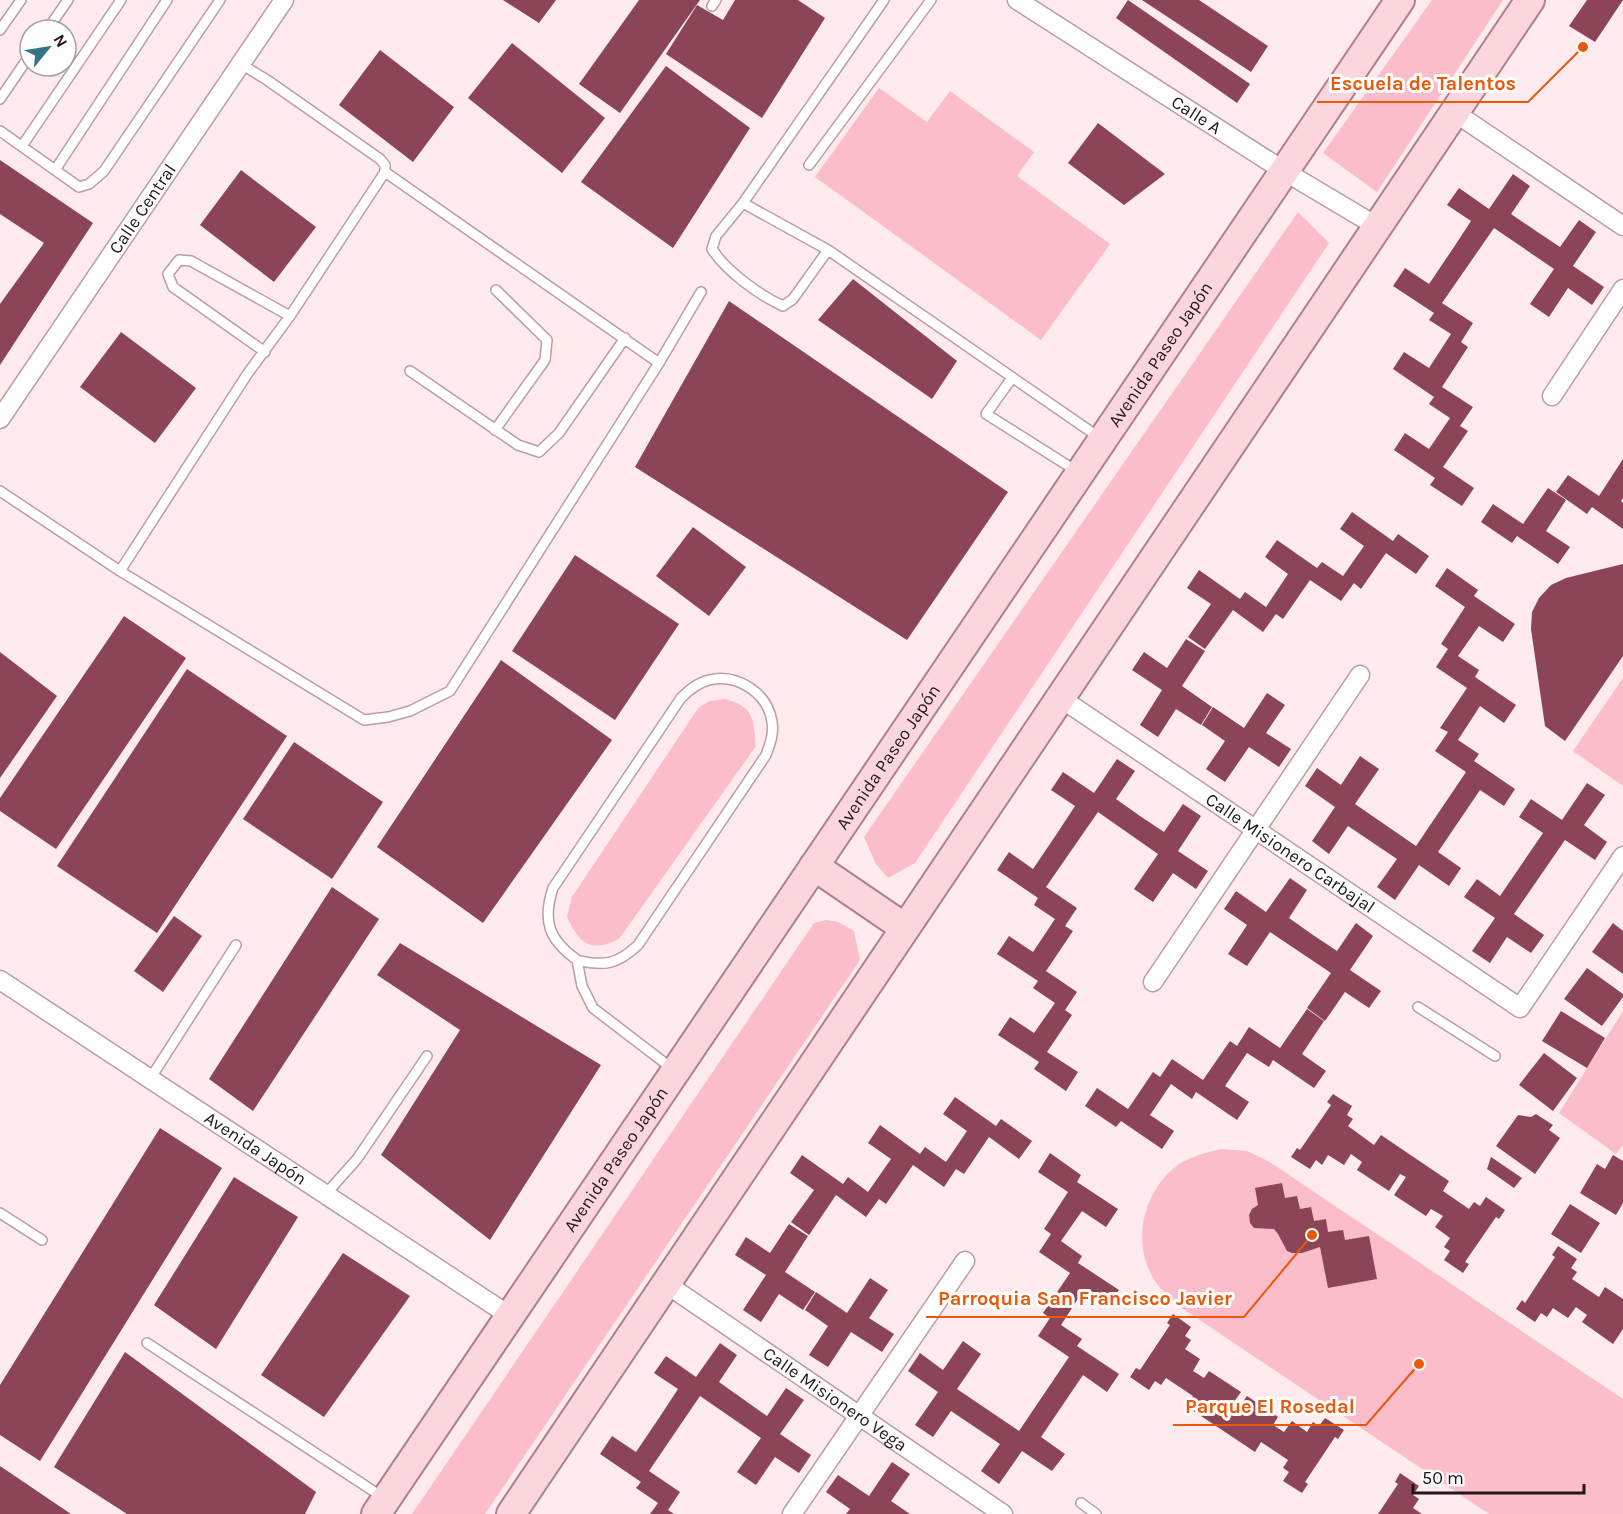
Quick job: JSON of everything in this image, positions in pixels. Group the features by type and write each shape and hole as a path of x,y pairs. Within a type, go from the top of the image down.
{"main road":[{"name":"Avenida Paseo Japón","path":"381,1506 1400,0"},
{"path":"511,1514 1530,0"},
{"path":"814,866 905,928"}],"street":[{"name":"Calle Central","path":"0,419 284,0"},
{"name":"Calle A","path":"1017,0 1284,171 1378,226"},
{"path":"1454,112 1623,226"},
{"path":"1552,396 1623,289"},
{"path":"1153,982 1360,675"},
{"name":"Calle Misionero Carbajal","path":"1059,698 1520,1008 1623,856"},
{"name":"Avenida Japón","path":"0,981 510,1316"},
{"path":"792,1514 965,1261"},
{"name":"Calle Misionero Vega","path":"665,1283 1003,1514"}],"lane":[{"path":"0,30 21,0"},
{"path":"55,18 68,0"},
{"path":"22,146 122,0"},
{"path":"55,170 166,0"},
{"path":"0,131 79,187 89,184 104,171 220,0"},
{"path":"828,250 792,299 783,306 772,301 720,262 711,249 716,236 743,203 884,0"},
{"path":"809,165 931,0"},
{"path":"120,571 248,374 385,172 385,165 380,159 241,64"},
{"path":"0,99 18,73"},
{"path":"385,172 659,363"},
{"path":"743,203 828,250 1102,440"},
{"path":"265,352 173,287 168,274 179,260 191,261 290,315"},
{"path":"495,430 545,360 547,340 496,290"},
{"path":"0,491 120,571 364,720 410,711 450,691 659,363 701,292"},
{"path":"410,371 518,445 539,453 559,432 625,338"},
{"path":"1012,378 986,414 1079,474"},
{"path":"577,960 594,964 611,963 626,956 638,945 766,755 772,738 772,722 766,705 756,692 742,683 725,678 709,680 693,687 681,698 553,888 548,902 547,920 553,937 563,950 577,960 582,986 594,1008 675,1071"},
{"path":"150,1079 236,945"},
{"path":"1418,1006 1495,1056"},
{"path":"326,1195 357,1159 427,1056"},
{"path":"0,1213 42,1240"},
{"path":"147,1343 381,1506"},
{"path":"1081,1503 1096,1514"}],"shaded area":[{"path":"1432,0 1503,0 1377,192 1323,153"},
{"path":"879,88 927,122 950,91 1034,152 1017,176 1110,244 1041,340 815,177"},
{"path":"1298,212 1329,243 915,863 888,878 876,864 864,837"},
{"path":"1623,678 1623,786 1573,751"},
{"path":"725,699 742,706 751,715 756,746 619,939 600,945 587,943 577,934 567,917 572,897 699,707 710,701"},
{"path":"826,920 838,922 854,931 860,960 485,1514 412,1514 814,923"},
{"path":"1623,1011 1623,1145 1616,1154 1559,1113"},
{"path":"1221,1149 1247,1151 1268,1161 1623,1399 1623,1514 1489,1514 1176,1304 1157,1284 1144,1254 1142,1238 1147,1207 1163,1180 1179,1164 1190,1158"}],"building":[{"path":"503,0 556,0 539,23"},
{"path":"639,0 700,0 620,113 579,84"},
{"path":"735,0 798,0 825,18 762,118 666,54 697,5 723,20"},
{"path":"1128,0 1250,84 1237,103 1116,18"},
{"path":"1142,0 1199,0 1268,46 1251,72"},
{"path":"1587,0 1623,0 1595,42 1569,26"},
{"path":"512,43 605,118 562,173 468,98"},
{"path":"380,50 454,107 413,162 339,105"},
{"path":"666,66 750,128 673,248 581,182"},
{"path":"1098,123 1165,174 1124,205 1068,163"},
{"path":"0,160 93,223 0,365 0,304 44,243 0,214"},
{"path":"241,170 316,227 274,282 200,225"},
{"path":"1513,174 1530,186 1511,214 1560,247 1579,220 1596,232 1573,266 1604,287 1592,305 1568,288 1549,317 1530,304 1554,269 1494,228 1442,303 1473,323 1461,342 1468,347 1442,387 1473,407 1460,426 1468,431 1443,467 1474,488 1462,506 1430,485 1435,478 1394,450 1405,433 1429,449 1450,418 1429,404 1434,397 1393,369 1404,352 1429,368 1451,334 1429,320 1434,313 1393,286 1405,268 1429,284 1452,250 1471,221 1447,205 1459,188 1489,209"},
{"path":"853,279 957,361 932,399 818,320"},
{"path":"729,301 1008,492 907,640 635,467"},
{"path":"121,332 196,388 155,443 80,387"},
{"path":"1623,459 1623,498 1621,501 1623,503 1623,529 1592,507 1587,514 1556,492 1568,475 1599,496"},
{"path":"1548,488 1566,500 1546,531 1570,547 1558,564 1517,536 1512,543 1481,522 1493,504 1523,524"},
{"path":"1352,512 1393,541 1398,534 1429,556 1416,574 1386,553 1361,589 1354,583 1341,601 1310,580 1283,619 1276,614 1263,632 1233,610 1205,649 1188,637 1211,604 1187,588 1199,570 1240,599 1245,592 1266,607 1288,574 1265,557 1277,540 1317,568 1322,562 1343,576 1364,546 1340,529"},
{"path":"693,527 746,567 709,616 656,576"},
{"path":"575,555 679,624 615,720 512,651"},
{"path":"1623,564 1623,656 1565,741 1545,726 1531,629 1532,612 1539,598 1551,585 1566,578"},
{"path":"1447,568 1478,590 1474,596 1515,624 1503,642 1479,626 1458,656 1479,670 1475,677 1516,705 1504,723 1480,706 1458,740 1479,754 1474,761 1515,789 1504,806 1480,790 1438,852 1461,868 1449,886 1419,865 1395,900 1377,887 1397,859 1348,826 1329,854 1312,841 1335,807 1305,786 1317,768 1341,785 1360,756 1379,769 1355,804 1416,846 1466,772 1435,751 1448,732 1440,728 1467,688 1436,667 1448,649 1441,644 1465,607 1435,586"},
{"path":"124,616 186,658 56,849 0,811 0,798"},
{"path":"1186,639 1205,651 1182,686 1212,707 1201,725 1176,709 1158,737 1140,725 1162,690 1132,670 1144,652 1167,668"},
{"path":"0,652 57,696 0,778"},
{"path":"501,660 612,740 483,923 377,847"},
{"path":"187,669 287,736 157,933 57,866"},
{"path":"1267,693 1285,705 1266,733 1291,749 1279,767 1249,747 1225,782 1206,769 1225,741 1202,725 1213,707 1244,728"},
{"path":"294,742 383,802 332,879 243,819"},
{"path":"1117,759 1135,771 1116,799 1140,816 1164,832 1183,804 1201,816 1178,851 1208,871 1196,889 1173,873 1153,902 1134,889 1158,854 1098,812 1046,887 1077,908 1065,926 1073,931 1046,971 1077,992 1065,1010 1072,1015 1047,1052 1078,1072 1066,1091 1034,1069 1039,1062 998,1035 1010,1017 1034,1033 1055,1003 1033,988 1038,981 997,954 1009,936 1033,952 1055,919 1034,905 1038,898 997,870 1009,852 1033,869 1056,835 1075,806 1051,790 1063,772 1094,793"},
{"path":"1587,783 1605,795 1584,825 1607,842 1595,860 1565,840 1514,914 1544,935 1531,953 1507,937 1490,963 1472,951 1495,918 1464,897 1477,879 1500,896 1543,833 1519,817 1531,799 1562,820"},
{"path":"1290,878 1307,890 1289,918 1313,935 1337,951 1356,923 1373,936 1350,970 1381,991 1369,1008 1345,992 1325,1021 1307,1008 1331,973 1270,932 1247,966 1228,954 1247,925 1224,909 1236,891 1266,912"},
{"path":"332,887 379,919 253,1111 209,1079"},
{"path":"174,916 202,936 163,992 134,971"},
{"path":"1613,923 1623,931 1623,974 1592,952"},
{"path":"400,943 601,1065 490,1240 381,1155 460,1030 377,975"},
{"path":"1587,968 1623,994 1602,1026 1564,999"},
{"path":"1307,1009 1324,1021 1302,1054 1326,1071 1314,1088 1273,1060 1269,1067 1247,1053 1225,1086 1249,1102 1237,1120 1196,1092 1192,1099 1171,1084 1150,1115 1174,1131 1162,1149 1121,1121 1116,1127 1085,1106 1097,1088 1128,1109 1153,1072 1160,1077 1172,1059 1203,1080 1230,1041 1237,1046 1249,1027 1280,1048"},
{"path":"1561,1011 1605,1038 1587,1068 1542,1041"},
{"path":"1544,1053 1577,1078 1553,1111 1519,1085"},
{"path":"1333,1094 1352,1106 1347,1115 1353,1119 1348,1126 1374,1145 1381,1135 1449,1181 1443,1191 1469,1209 1474,1202 1480,1206 1486,1197 1505,1210 1499,1219 1496,1217 1465,1262 1469,1264 1463,1273 1444,1260 1450,1251 1444,1247 1450,1238 1435,1227 1443,1216 1431,1209 1426,1216 1394,1195 1406,1177 1400,1174 1389,1191 1357,1170 1362,1162 1351,1154 1344,1165 1328,1155 1322,1165 1316,1160 1310,1169 1291,1157 1297,1148 1300,1150 1331,1105 1327,1102"},
{"path":"955,1097 996,1126 1001,1119 1032,1141 1019,1159 989,1137 964,1174 956,1169 944,1187 913,1165 886,1204 879,1199 866,1217 836,1195 809,1235 791,1222 814,1190 790,1173 802,1155 843,1184 848,1177 868,1192 891,1159 868,1143 880,1125 920,1154 925,1147 946,1162 967,1131 943,1114"},
{"path":"1536,1114 1553,1125 1549,1130 1560,1138 1535,1174 1496,1146 1518,1115 1531,1117"},
{"path":"160,1128 222,1168 40,1461 0,1435 0,1385"},
{"path":"1050,1153 1081,1175 1077,1182 1118,1209 1106,1227 1082,1211 1061,1241 1082,1256 1078,1263 1119,1290 1107,1308 1083,1291 1061,1325 1082,1339 1077,1346 1119,1374 1107,1392 1083,1375 1041,1437 1065,1454 1052,1471 1022,1451 999,1484 981,1471 1000,1444 951,1411 933,1437 915,1425 938,1392 908,1371 920,1353 943,1370 963,1341 981,1354 957,1389 1019,1431 1069,1357 1038,1336 1050,1318 1043,1313 1070,1273 1039,1252 1051,1234 1044,1229 1068,1192 1038,1172"},
{"path":"1613,1155 1623,1161 1623,1203 1616,1215 1580,1193 1597,1164 1605,1169"},
{"path":"1491,1157 1522,1178 1514,1188 1487,1169"},
{"path":"234,1177 298,1217 216,1349 154,1305"},
{"path":"1282,1183 1285,1198 1297,1196 1300,1209 1311,1207 1314,1221 1326,1219 1328,1232 1343,1230 1345,1240 1369,1236 1377,1279 1328,1288 1320,1247 1302,1253 1292,1253 1287,1251 1274,1229 1254,1228 1250,1223 1249,1215 1258,1205 1255,1188"},
{"path":"1570,1204 1600,1223 1581,1253 1551,1234"},
{"path":"789,1224 808,1236 785,1272 815,1292 803,1310 779,1294 761,1322 743,1310 766,1275 735,1255 746,1237 770,1253"},
{"path":"1558,1246 1577,1259 1571,1268 1577,1272 1572,1279 1599,1297 1605,1287 1623,1299 1623,1329 1613,1344 1582,1322 1587,1315 1576,1307 1568,1318 1553,1308 1547,1317 1541,1313 1535,1322 1516,1309 1522,1300 1525,1303 1555,1257 1552,1255"},
{"path":"343,1253 410,1296 324,1417 261,1375"},
{"path":"870,1278 888,1290 869,1318 894,1334 882,1352 851,1332 828,1367 809,1355 828,1326 805,1310 816,1292 847,1313"},
{"path":"1173,1314 1191,1327 1185,1336 1191,1340 1185,1349 1200,1359 1193,1371 1204,1378 1209,1371 1241,1392 1229,1409 1235,1413 1247,1396 1278,1417 1273,1425 1284,1432 1292,1421 1307,1432 1313,1422 1319,1426 1325,1418 1344,1430 1338,1439 1335,1437 1305,1482 1308,1484 1302,1493 1283,1481 1289,1472 1283,1468 1288,1460 1261,1442 1255,1452 1186,1406 1193,1396 1166,1378 1161,1385 1155,1381 1149,1390 1130,1377 1136,1368 1140,1370 1170,1325 1167,1323"},
{"path":"720,1343 737,1355 719,1382 767,1416 786,1388 804,1400 780,1434 811,1455 799,1473 775,1457 756,1485 737,1472 761,1438 700,1396 649,1471 680,1492 668,1510 674,1514 650,1514 658,1503 636,1488 641,1482 600,1454 612,1436 636,1452 659,1418 678,1389 654,1373 666,1356 696,1377"},
{"path":"125,1352 316,1492 305,1514 127,1514 54,1467"},
{"path":"892,1462 910,1474 891,1501 910,1514 846,1514 850,1509 826,1492 838,1475 869,1496"},
{"path":"0,1466 71,1514 0,1514"},
{"path":"1400,1473 1419,1486 1413,1495 1419,1499 1413,1508 1422,1514 1378,1514 1398,1484 1395,1482"}],"place":[{"name":"Escuela de Talentos","path":"1583,47"},
{"name":"Parroquia San Francisco Javier","path":"1312,1235"},
{"name":"Parque El Rosedal","path":"1419,1364"}]}
